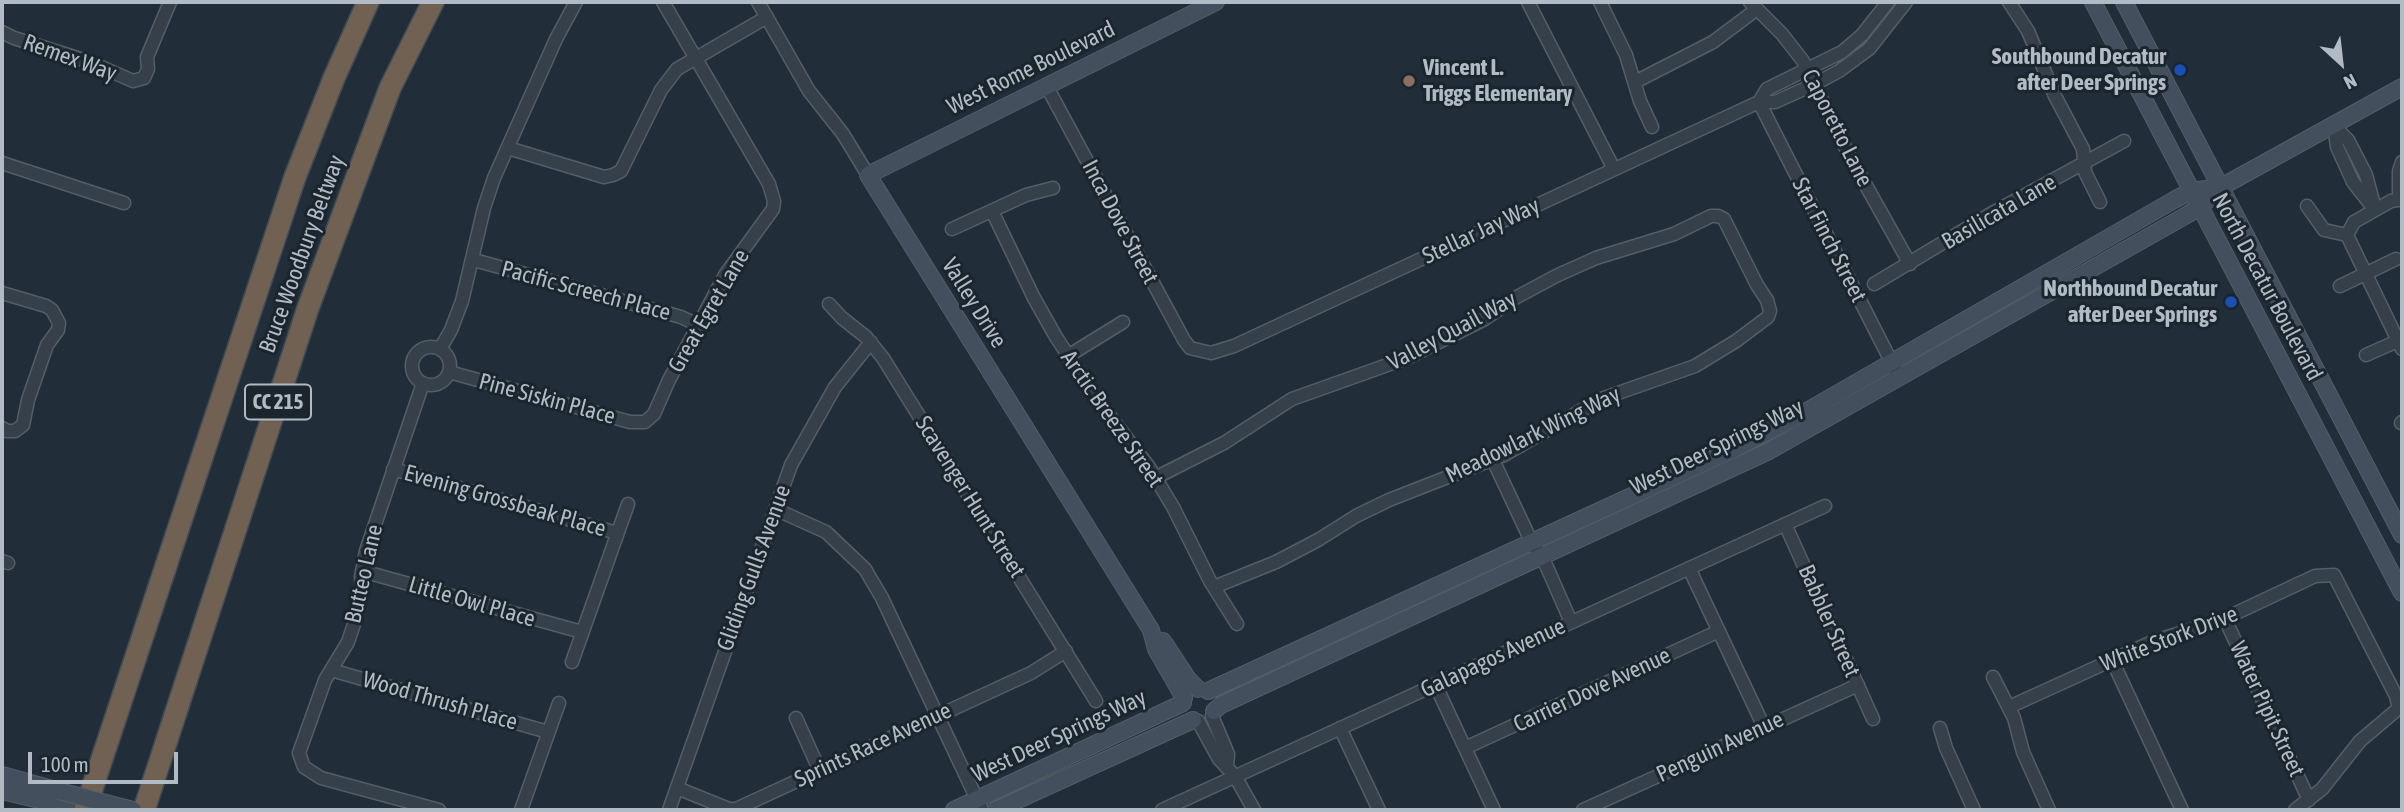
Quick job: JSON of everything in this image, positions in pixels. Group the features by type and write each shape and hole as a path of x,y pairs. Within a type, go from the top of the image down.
{"highway":[{"name":"Bruce Woodbury Beltway","path":"83,810 295,177 334,78 368,2"},
{"name":"Bruce Woodbury Beltway","path":"144,810 309,308 390,88 433,2"}],"main road":[{"name":"West Rome Boulevard","path":"867,175 1216,2"},
{"name":"North Decatur Boulevard","path":"2093,2 2402,593"},
{"name":"North Decatur Boulevard","path":"2124,2 2402,535"},
{"name":"West Deer Springs Way","path":"996,810 1204,717 1221,705 1895,370 2200,207 2221,187 2402,87"},
{"name":"Valley Drive","path":"867,175 1151,630 1156,649 1193,695"},
{"name":"West Deer Springs Way","path":"1895,370 2191,191 2221,187"},
{"name":"West Deer Springs Way","path":"954,810 979,805 1193,695 1537,549"},
{"path":"1193,695 1215,700 1204,717 1185,713 1193,695"},
{"path":"2,775 83,810"},
{"path":"2,791 133,810"}],"street":[{"name":"Remex Way","path":"2,32 115,71 124,78 139,80 144,78 148,69 147,57 170,2"},
{"path":"440,348 457,316 474,260 488,195 556,39 576,2"},
{"path":"663,2 695,58"},
{"name":"Valley Drive","path":"758,2 808,91 843,134 867,175"},
{"path":"1528,2 1614,169"},
{"path":"1600,2 1626,55 1640,102 1653,127"},
{"path":"1759,102 1767,89 1842,52 1862,36 1888,2"},
{"path":"1759,102 1775,102 1839,71 1869,48 1906,2"},
{"path":"2009,2 2028,31 2054,96 2083,149 2087,178 2100,202"},
{"path":"1635,82 1713,42 1754,5"},
{"name":"Caporetto Lane","path":"1754,5 1794,49 1807,70 1850,157 1910,264"},
{"path":"508,148 604,177 621,171 651,108 677,69 767,18"},
{"name":"Great Egret Lane","path":"645,422 654,414 669,380 725,275 773,209 774,201 769,184 695,58"},
{"name":"Inca Dove Street","path":"1046,85 1184,340 1190,348 1201,352"},
{"name":"Stellar Jay Way","path":"1201,352 1211,353 1234,346 1759,102"},
{"name":"Star Finch Street","path":"1759,102 1895,370"},
{"path":"2334,125 2337,147 2353,182 2375,210"},
{"name":"Basilicata Lane","path":"1874,284 1994,212 2124,141"},
{"path":"2347,235 2354,222 2401,200 2399,171 2402,162"},
{"path":"2,163 124,203"},
{"path":"952,229 1026,195 1054,188"},
{"path":"2307,206 2325,230 2347,235"},
{"name":"Arctic Breeze Street","path":"992,211 1034,298 1068,356 1155,478 1237,624"},
{"name":"Valley Quail Way","path":"1155,478 1224,443 1292,399 1408,358 1483,320 1515,298 1558,275 1597,258 1674,234 1711,216 1718,216"},
{"name":"Meadowlark Wing Way","path":"1214,587 1284,558 1356,516 1390,500 1493,460 1601,400 1695,366 1736,341 1768,317 1770,311 1767,300 1728,225 1718,216"},
{"path":"2347,235 2401,343 2366,355"},
{"path":"2340,286 2396,259"},
{"name":"Pacific Screech Place","path":"474,260 681,317 698,325"},
{"path":"2,293 46,306 59,323 58,330 47,345 28,400 26,419 15,431 2,428"},
{"name":"Scavenger Hunt Street","path":"829,304 871,342 890,368 1096,701"},
{"path":"1068,356 1124,322"},
{"name":"Gliding Gulls Avenue","path":"669,810 791,465 835,387 871,342"},
{"path":"425,347 440,348 449,359 449,372 445,379 437,384 423,383 412,373 413,358 425,347"},
{"name":"Pine Siskin Place","path":"449,372 630,422 645,422"},
{"name":"Butteo Lane","path":"423,383 366,551 362,591 348,642 331,670 314,708 299,753 304,767 321,779 432,809"},
{"path":"1493,460 1571,622"},
{"name":"Evening Grossbeak Place","path":"393,469 617,533"},
{"path":"572,662 628,504"},
{"name":"Galapagos Avenue","path":"1164,810 1231,771 1340,728 1825,506"},
{"path":"775,509 825,532 865,569 882,598 979,805"},
{"name":"Babbler Street","path":"1786,524 1873,719"},
{"path":"1689,568 1764,727"},
{"name":"Little Owl Place","path":"362,571 582,632"},
{"name":"White Stork Drive","path":"2009,707 2168,636 2206,627 2225,619 2315,576 2334,575 2396,696 2399,708 2360,741 2327,784 2309,800"},
{"name":"Water Pipit Street","path":"2225,619 2309,800"},
{"name":"Carrier Dove Avenue","path":"1465,748 1719,631"},
{"name":"Sprints Race Avenue","path":"677,788 729,809 736,809 1031,673 1066,651"},
{"path":"2112,660 2182,810"},
{"name":"Wood Thrush Place","path":"331,670 548,732"},
{"path":"1993,677 2009,707 2023,752 2049,810"},
{"path":"1435,684 1494,810"},
{"name":"Penguin Avenue","path":"1583,810 1858,685"},
{"path":"521,810 559,704"},
{"path":"1204,717 1219,759 1231,771 1254,810"},
{"path":"796,718 819,769"},
{"path":"1340,728 1379,810"},
{"path":"1940,728 1946,748 1974,810"},
{"path":"2295,810 2309,800"}],"place":[{"name":"Southbound Decatur after Deer Springs","path":"2180,70"},
{"name":"Vincent L. Triggs Elementary","path":"1409,81"},
{"name":"Northbound Decatur after Deer Springs","path":"2231,302"}]}
